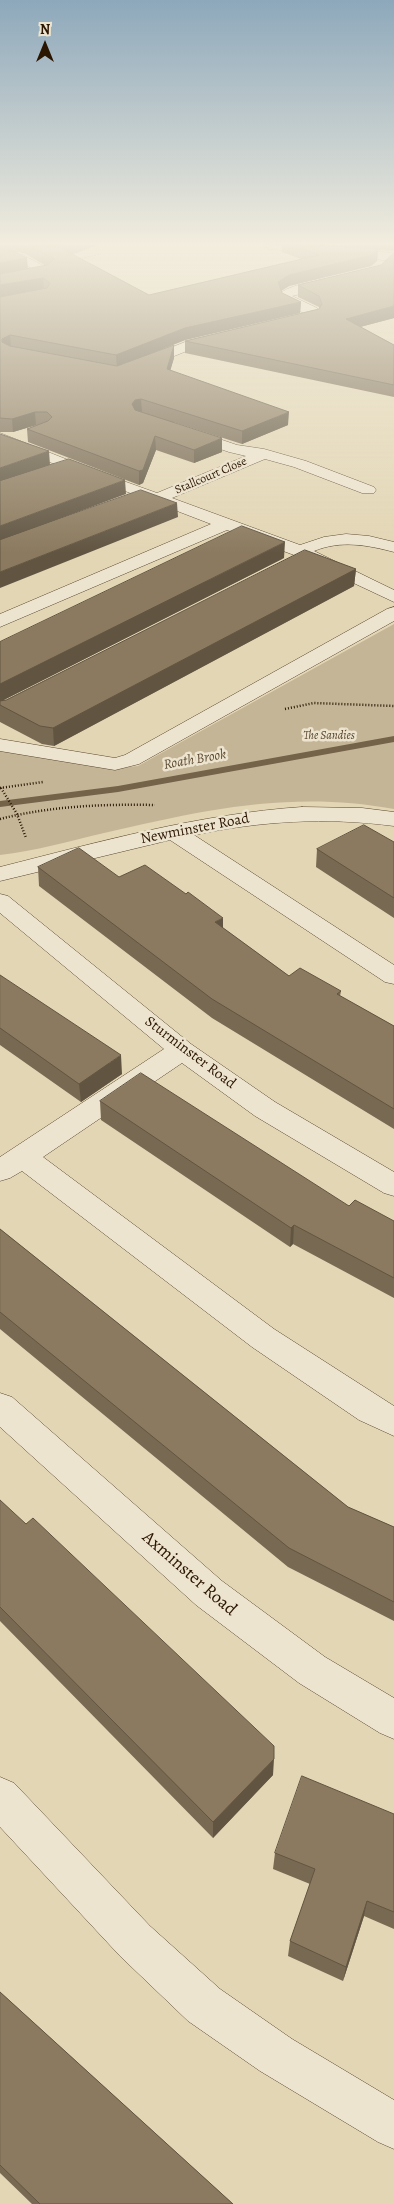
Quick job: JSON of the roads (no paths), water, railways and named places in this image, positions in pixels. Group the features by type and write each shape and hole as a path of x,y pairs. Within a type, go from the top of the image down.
{"street":[{"path":"127,370 183,348"},
{"name":"Stallcourt Close","path":"169,427 234,449 264,454 300,464 368,490"},
{"path":"1,439 14,440 33,433"},
{"path":"1,439 304,553 394,597"},
{"name":"Stallcourt Close","path":"123,503 153,496 264,454"},
{"path":"44,475 70,466"},
{"path":"0,620 226,524"},
{"path":"284,567 318,543 339,538 368,540 394,547"},
{"path":"0,745 114,764 132,760 394,613"},
{"name":"Newminster Road","path":"0,874 234,819 276,814 325,814 394,819"},
{"path":"174,832 394,976"},
{"name":"Sturminster Road","path":"0,901 182,1050 265,1109 394,1185"},
{"path":"182,1050 11,1163 263,1338 371,1410 394,1422"},
{"name":"Axminster Road","path":"0,1407 209,1593 312,1670 394,1720"},
{"path":"0,1798 135,1941 204,2005 276,2055 394,2126"}],"waterway":[{"name":"Roath Brook","path":"0,804 118,789 394,739"}],"park label":[{"name":"The Sandies","path":"329,736"}]}
